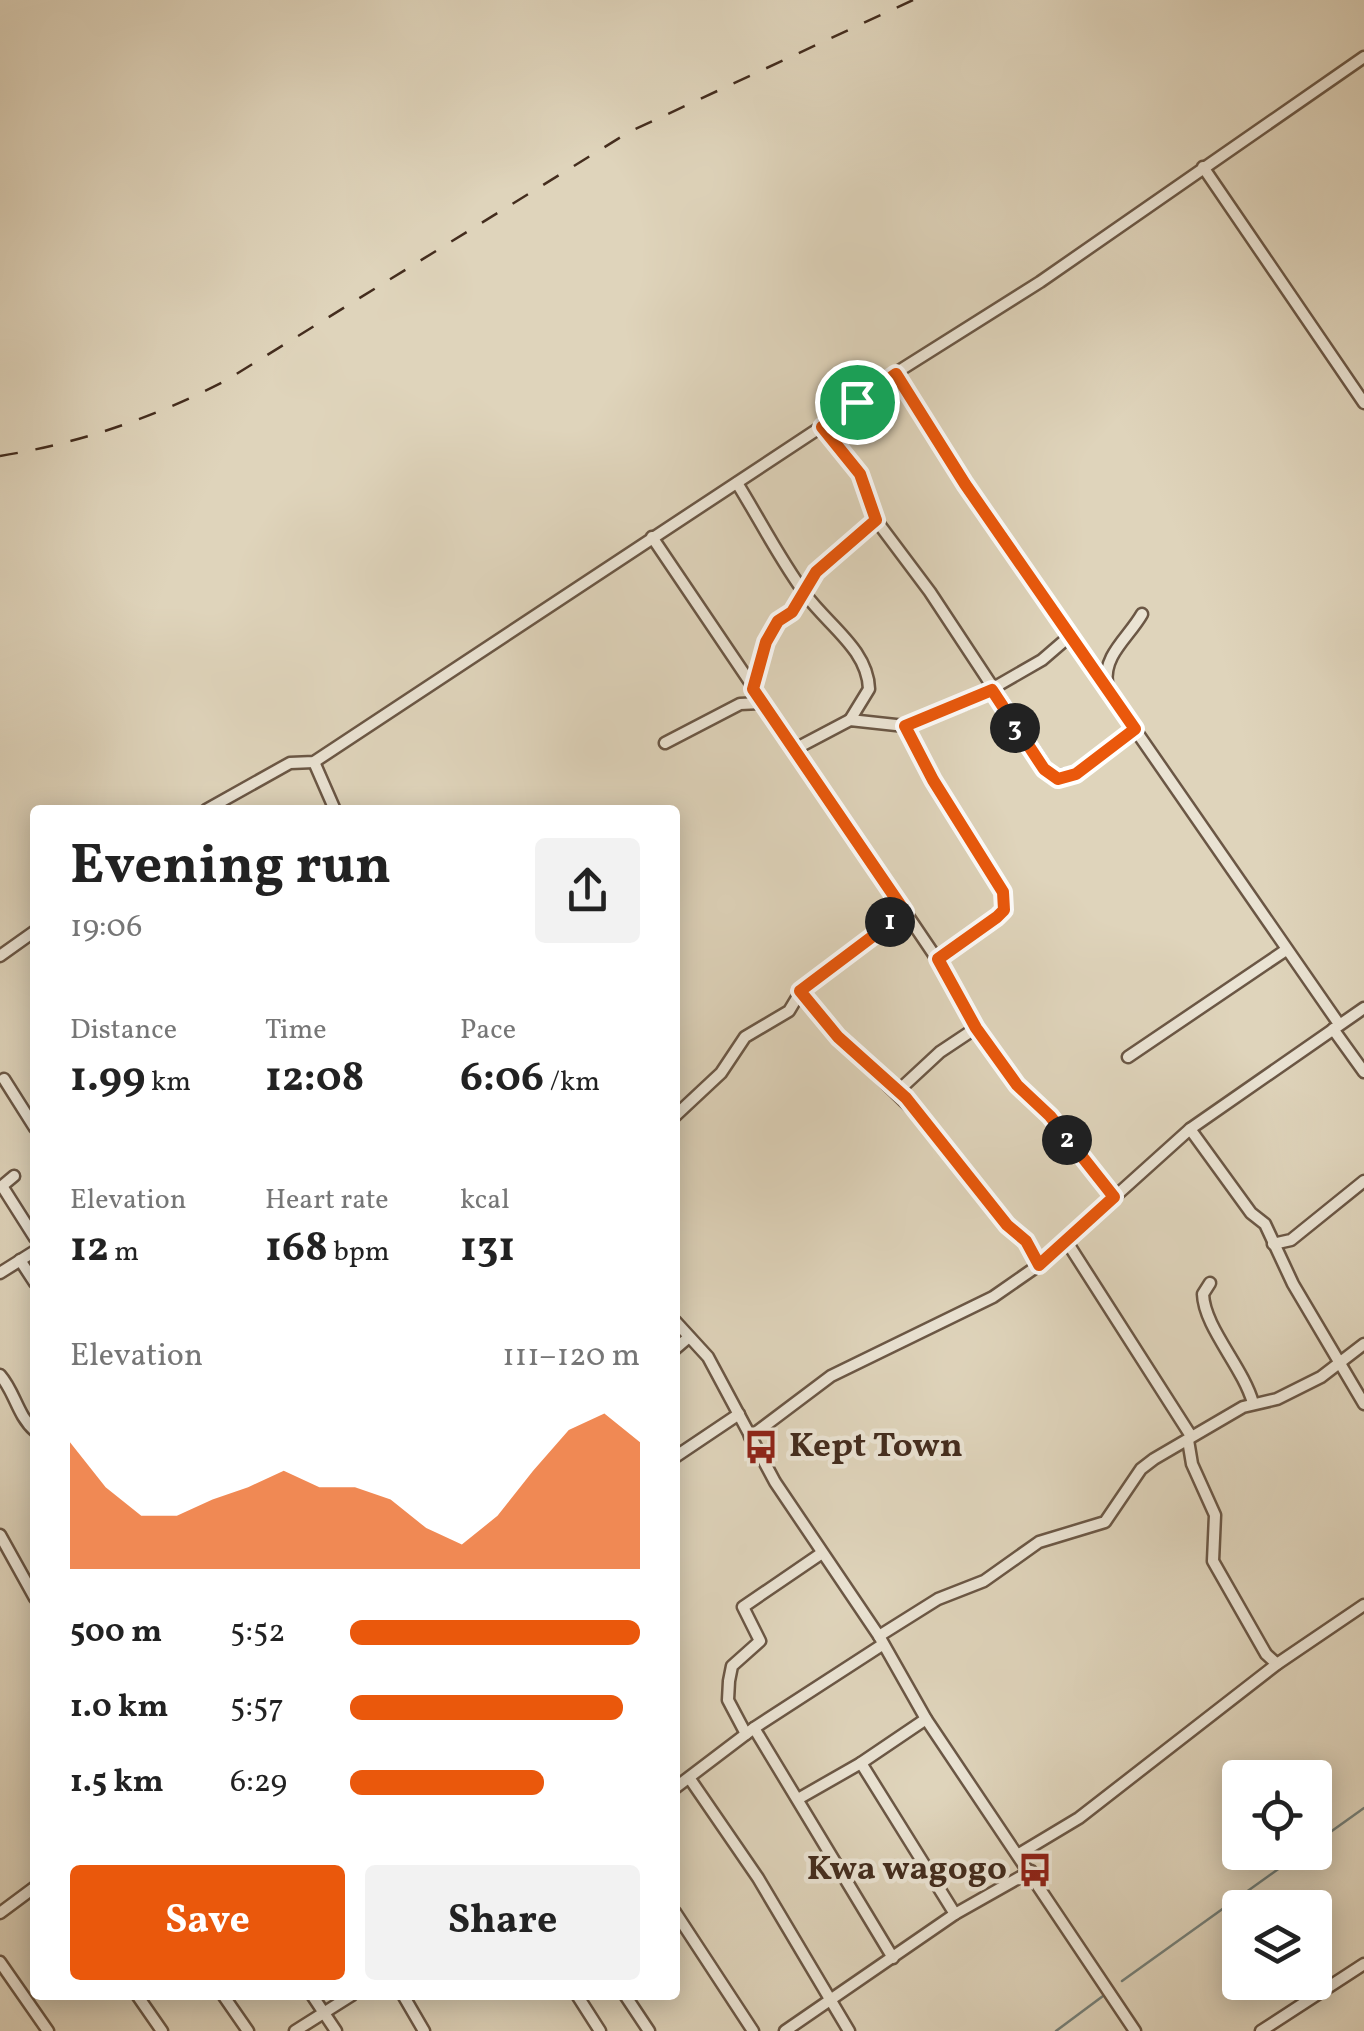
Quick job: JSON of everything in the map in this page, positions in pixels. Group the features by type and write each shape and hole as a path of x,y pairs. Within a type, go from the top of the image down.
{"street":[{"path":"215,805 290,763 314,762 1040,282 1364,57"},
{"path":"1203,167 1364,403"},
{"path":"896,374 965,484 1286,950 1364,1072"},
{"path":"822,427 860,474 876,520 930,592 1038,761 1058,779 1076,774 1135,729"},
{"path":"736,483 805,593 845,635 869,678 869,689 850,720 795,748"},
{"path":"740,704 766,642 805,593 816,572 876,520"},
{"path":"652,537 938,959 976,1028 1017,1085 1050,1116 1114,1197"},
{"path":"1108,689 1108,662 1142,614"},
{"path":"850,720 905,726 992,690 1042,660 1071,635"},
{"path":"665,743 740,704 762,703"},
{"path":"905,726 933,780 1003,892 1004,910 938,959"},
{"path":"314,762 333,805"},
{"path":"680,1111 721,1073 745,1037 794,1007 800,991 905,912"},
{"path":"0,956 30,935"},
{"path":"1128,1057 1286,950"},
{"path":"800,991 838,1037 898,1091 1007,1225 1026,1241 1039,1265"},
{"path":"750,1437 831,1376 993,1297 1039,1265 1190,1129 1364,1008"},
{"path":"898,1091 940,1052 976,1028"},
{"path":"4,1079 30,1120"},
{"path":"1190,1129 1251,1213 1265,1224 1364,1404"},
{"path":"14,1176 2,1189 30,1231"},
{"path":"1273,1244 1291,1240 1364,1182"},
{"path":"1067,1242 1189,1438 1192,1464 1215,1515 1213,1561 1266,1654 1277,1664"},
{"path":"0,1274 30,1254"},
{"path":"20,1260 30,1276"},
{"path":"1210,1283 1203,1294 1205,1311 1240,1368 1253,1403"},
{"path":"680,1327 708,1356 750,1437 926,1719 1135,2031"},
{"path":"680,1345 689,1337"},
{"path":"680,1785 938,1599 984,1581 1039,1542 1105,1522 1141,1470 1253,1403 1294,1391 1364,1344"},
{"path":"0,1374 30,1426"},
{"path":"680,1454 739,1414"},
{"path":"0,1534 30,1589"},
{"path":"822,1552 743,1606 760,1641 732,1666 728,1692 798,1799 892,1958"},
{"path":"1019,1854 1092,1807 1277,1664 1364,1606"},
{"path":"798,1799 926,1719"},
{"path":"861,1763 956,1914"},
{"path":"690,1778 758,1878 849,2031"},
{"path":"785,2031 956,1914 1031,1871"},
{"path":"0,1913 30,1891"},
{"path":"680,1920 753,2031"},
{"path":"0,1962 48,2031"},
{"path":"1262,2031 1364,1964"},
{"path":"140,2000 162,2031"},
{"path":"226,2000 248,2031"},
{"path":"315,2000 336,2031"},
{"path":"295,2031 343,2000"},
{"path":"406,2000 424,2031"},
{"path":"580,2000 600,2031"},
{"path":"628,2000 649,2031"}],"waterway":[{"path":"1332,1831 1364,1808"},
{"path":"1122,1981 1277,1870"},
{"path":"1056,2031 1107,1993"}],"railway":[{"path":"0,456 116,428 225,381 629,132 913,0"}],"place":[{"name":"Kept Town","path":"761,1447"},
{"name":"Kwa wagogo","path":"1035,1870"}],"route":[{"path":"896,374 965,484 1135,729 1076,774 1058,779 1044,769 992,690 905,726 933,780 1003,892 1004,910 938,959 976,1028 1017,1085 1050,1116 1114,1197 1039,1265 1026,1241 1012,1231 906,1098 838,1037 800,991 905,912 753,689 760,656 778,621 792,612 816,572 876,520 860,474 822,427 857,402 896,374"}]}
